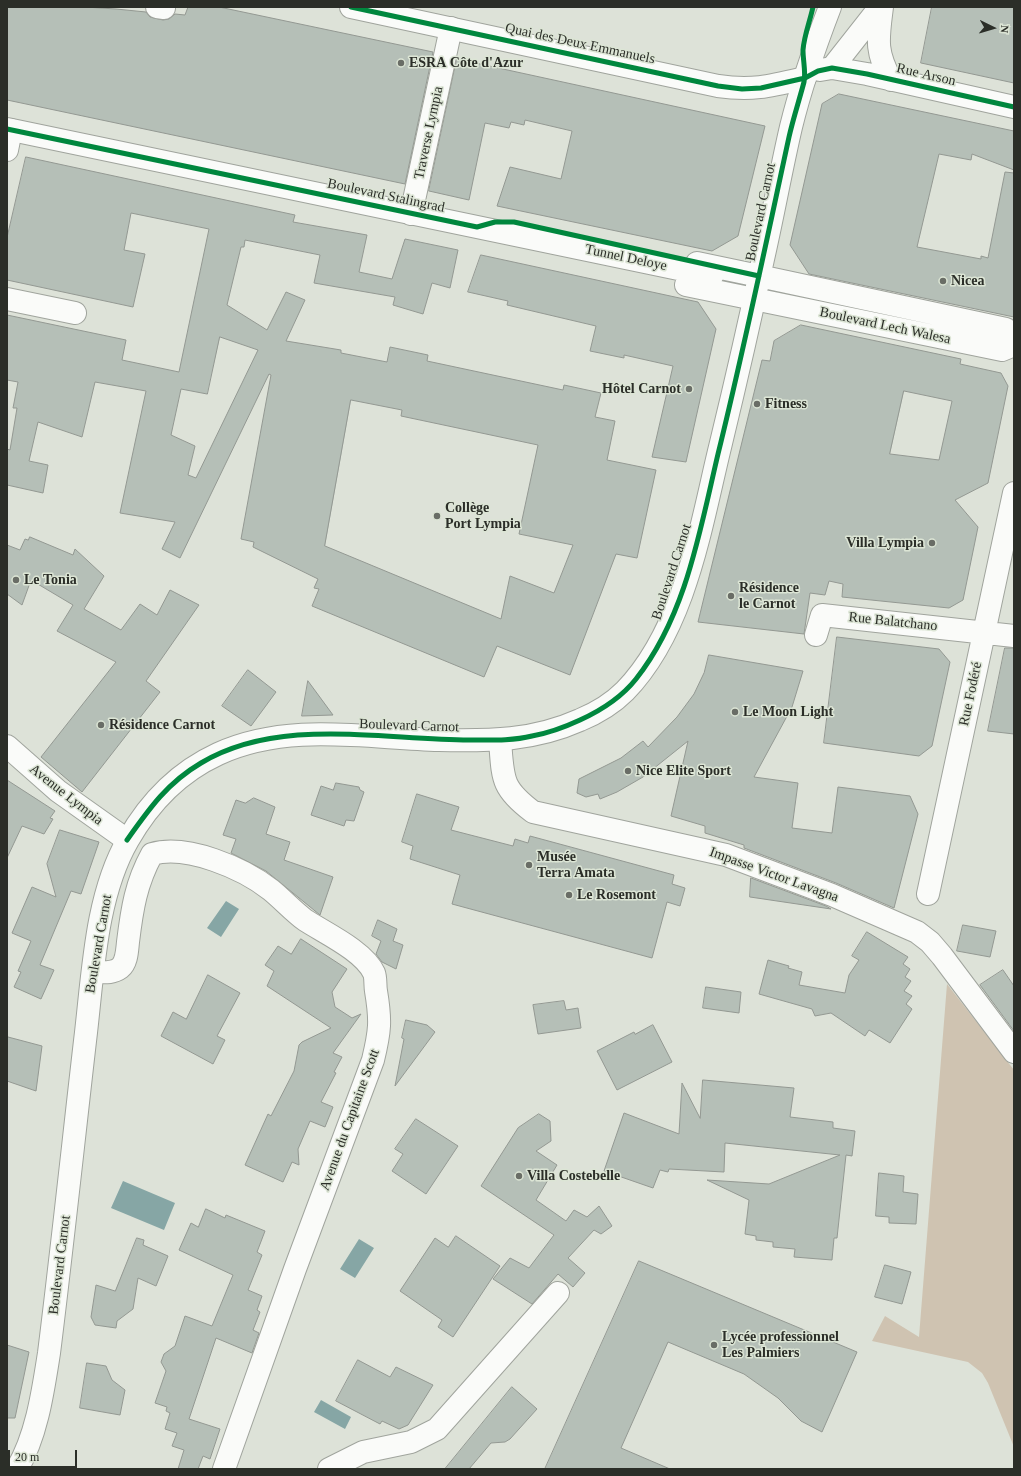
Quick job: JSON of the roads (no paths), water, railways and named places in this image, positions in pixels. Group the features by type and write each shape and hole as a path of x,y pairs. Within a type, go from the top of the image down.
{"street":[{"name":"Quai des Deux Emmanuels","path":"350,7 718,86 742,89 761,88 805,78 818,71 832,68"},
{"name":"Boulevard Carnot","path":"17,1469 33,1429 42,1394 49,1353 93,972 103,906 112,876 127,840 155,800 180,777 208,759 248,743 279,736 310,734 435,740 500,740 530,737 558,730 603,709 621,695 636,678 658,647 676,608 693,556 760,276 792,124 805,78 830,7"},
{"path":"832,68 881,7"},
{"path":"881,7 878,44 881,63 891,80"},
{"name":"Traverse Lympia","path":"411,214 451,28"},
{"name":"Rue Arson","path":"832,68 867,74 1014,107"},
{"name":"Boulevard Stalingrad","path":"8,136 540,240"},
{"name":"Boulevard Stalingrad","path":"477,227 495,222 514,222 760,276"},
{"name":"Boulevard Stalingrad","path":"477,227 498,244 754,299"},
{"name":"Tunnel Deloye","path":"540,240 712,276"},
{"name":"Boulevard Lech Walesa","path":"760,276 1006,329 1014,339"},
{"name":"Boulevard Lech Walesa","path":"799,294 969,332 1014,344"},
{"path":"7,299 75,313"},
{"name":"Boulevard Lech Walesa","path":"754,299 1002,350 1014,344"},
{"name":"Rue Fodéré","path":"928,894 1014,493"},
{"name":"Rue Balatchano","path":"816,635 822,614 984,632"},
{"path":"984,632 1014,636"},
{"name":"Impasse Victor Lavagna","path":"500,740 502,769 508,789 517,800 534,812 726,855 832,894 917,932 930,942 942,956 1014,1052"},
{"name":"Avenue Lympia","path":"7,746 58,791 127,840"},
{"name":"Avenue du Capitaine Scott","path":"93,972 112,972 120,968 126,959 133,901 143,870 152,854 162,851 179,851 199,854 238,871 270,889 303,919 364,960 374,974 380,1029 374,1060 295,1269 244,1419 224,1469"},
{"path":"329,1469 364,1452 410,1442 437,1429 558,1293"}],"water":[{"path":"226,901 239,909 221,937 207,928"},
{"path":"123,1181 175,1203 164,1230 111,1208"},
{"path":"359,1239 374,1248 355,1278 340,1269"},
{"path":"321,1400 351,1417 345,1429 314,1412"}],"place":[{"name":"ESRA Côte d'Azur","path":"401,63"},
{"name":"Nicea","path":"943,281"},
{"name":"Hôtel Carnot","path":"689,389"},
{"name":"Fitness","path":"757,404"},
{"name":"Collège Port Lympia","path":"437,516"},
{"name":"Villa Lympia","path":"932,543"},
{"name":"Le Tonia","path":"16,580"},
{"name":"Résidence le Carnot","path":"731,596"},
{"name":"Le Moon Light","path":"735,712"},
{"name":"Résidence Carnot","path":"101,725"},
{"name":"Nice Elite Sport","path":"628,771"},
{"name":"Musée Terra Amata","path":"529,865"},
{"name":"Le Rosemont","path":"569,895"},
{"name":"Villa Costebelle","path":"519,1176"},
{"name":"Lycée professionnel Les Palmiers","path":"714,1345"}]}
